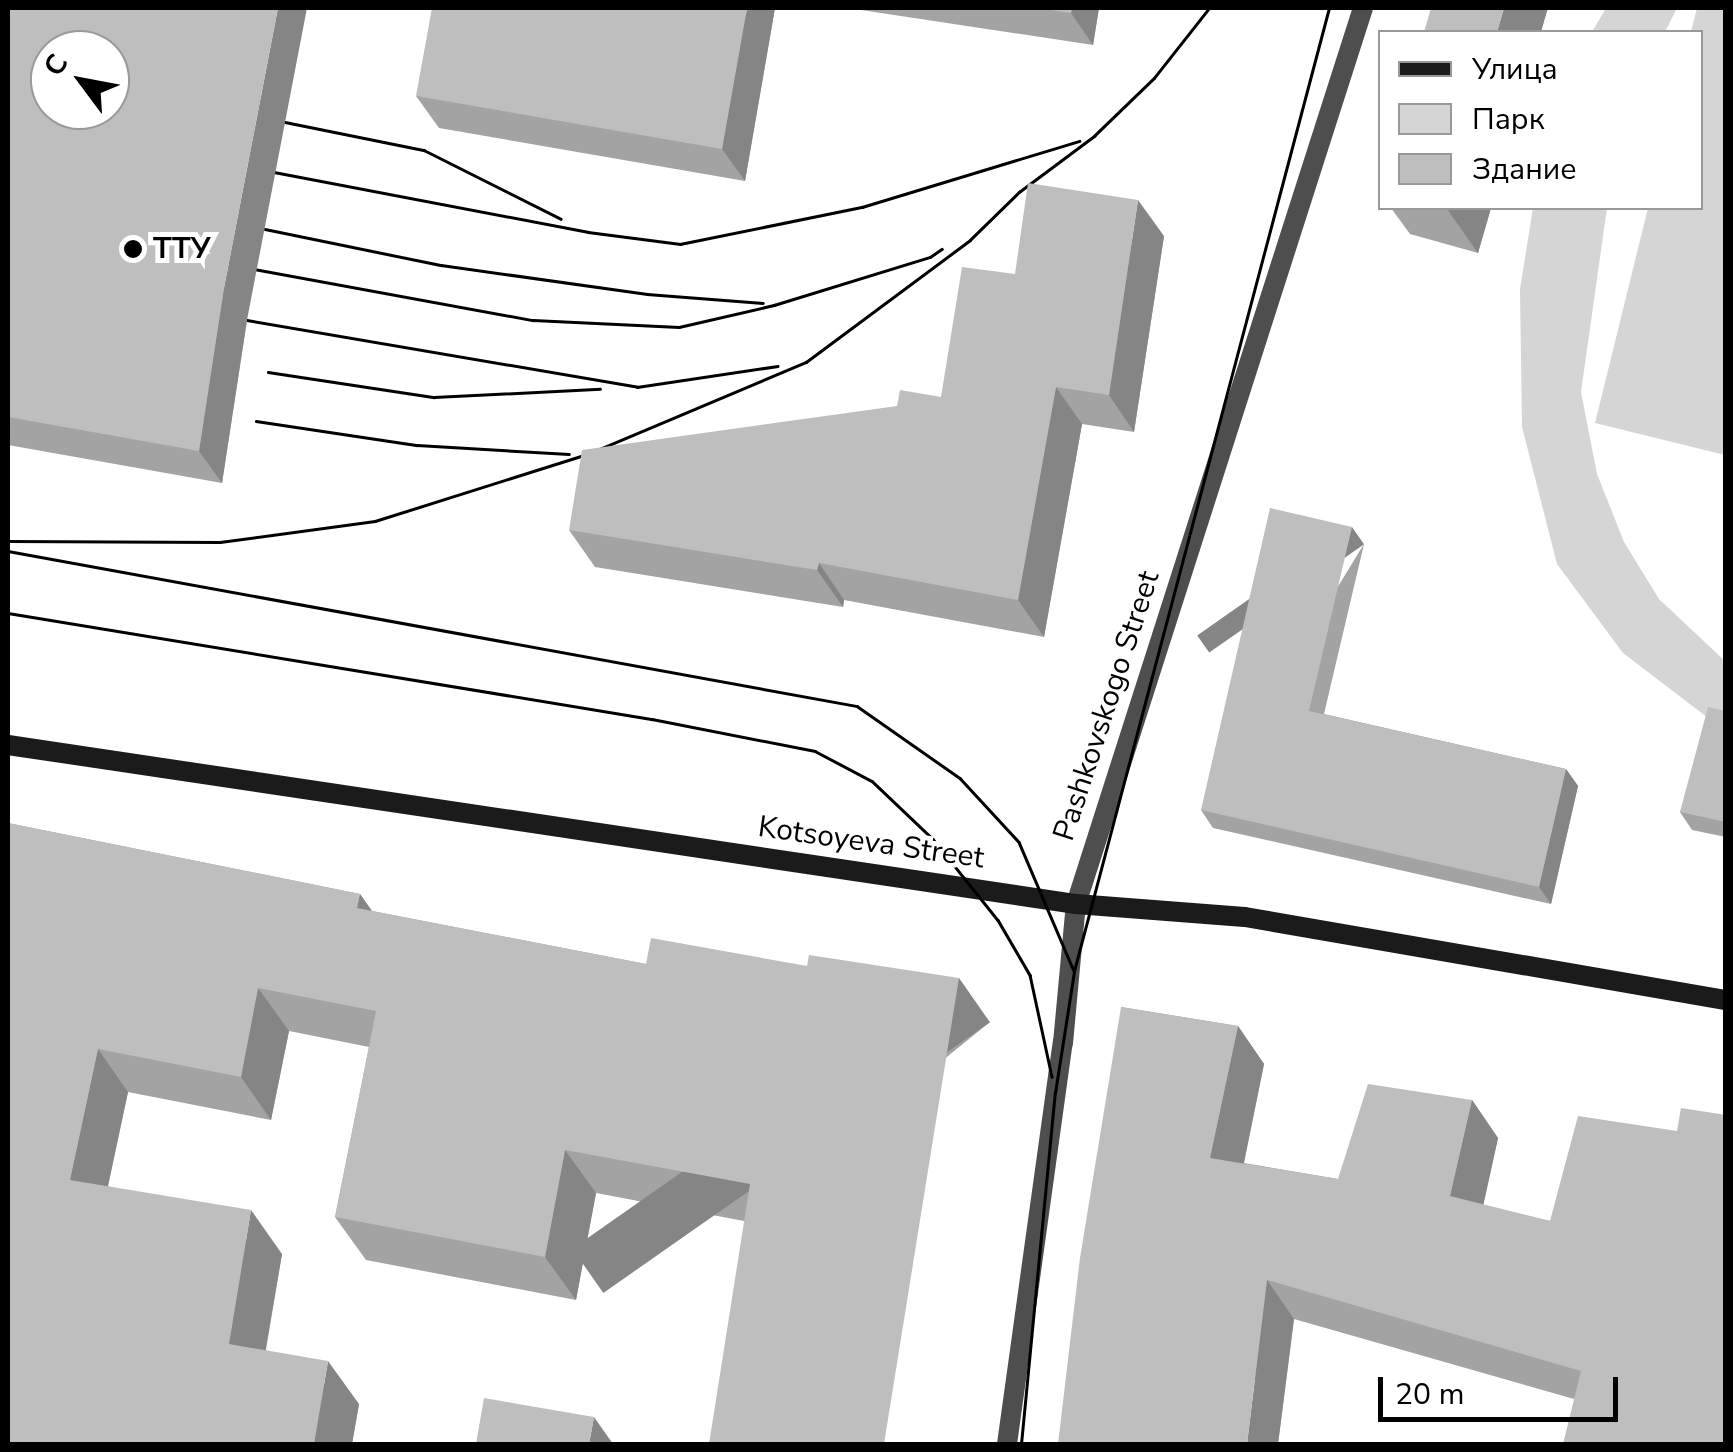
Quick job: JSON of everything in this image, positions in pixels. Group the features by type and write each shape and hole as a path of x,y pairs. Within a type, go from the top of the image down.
{"street":[{"name":"Pashkovskogo Street","path":"1007,1444 1063,1043 1076,904 1362,8"},
{"name":"Kotsoyeva Street","path":"8,745 1076,904 1245,917 1726,1000"}],"green space":[{"path":"1606,8 1677,8 1666,30 1593,30"},
{"path":"1697,8 1725,8 1725,455 1595,423 1648,210 1703,210 1703,30 1692,30"},
{"path":"1533,210 1607,210 1581,392 1597,474 1624,542 1659,599 1725,661 1725,725 1716,724 1623,653 1557,564 1522,427 1520,289"}],"building":[{"name":"ТТУ","path":"8,8 278,8 224,288 199,451 8,417"},
{"path":"432,8 747,8 722,149 416,96"},
{"path":"1037,8 1072,8 1071,13"},
{"path":"1431,8 1504,8 1498,30 1425,30"},
{"path":"1028,183 1138,200 1109,395 1056,387 1018,600 819,563 817,570 569,530 582,450 897,406 900,390 941,397 962,267 1015,274"},
{"path":"1270,508 1352,527 1309,711 1566,769 1539,887 1201,810"},
{"path":"1708,707 1726,711 1726,822 1680,812"},
{"path":"8,823 360,894 357,908 646,964 651,938 807,966 809,955 959,978 884,1444 709,1444 750,1184 565,1150 545,1257 335,1217 376,1011 258,988 241,1077 98,1049 70,1180 251,1210 229,1344 328,1361 314,1444 8,1444"},
{"path":"1121,1007 1238,1026 1210,1158 1338,1179 1368,1084 1472,1100 1450,1196 1550,1221 1578,1116 1677,1131 1681,1108 1726,1115 1726,1444 1563,1444 1581,1371 1267,1280 1247,1444 1058,1444 1080,1258"},
{"path":"484,1398 594,1417 589,1444 476,1444"}],"tram line":[{"path":"8,541 220,542 375,521 588,454 806,362 970,240 1019,192 1094,136 1154,78 1209,8"},
{"path":"1021,1444 1055,1093 1074,971 1329,8"},
{"path":"285,122 424,150 561,219"},
{"path":"274,172 588,232 680,244 862,207 1079,141"},
{"path":"265,229 441,265 647,294 763,303"},
{"path":"254,269 533,320 679,327 774,305 930,257 942,249"},
{"path":"247,320 637,387 777,366"},
{"path":"268,372 434,397 600,389"},
{"path":"256,421 417,445 569,454"},
{"path":"8,551 857,706 960,778 1019,842 1074,971"},
{"path":"8,613 652,719 815,751 872,781 933,839 998,920 1030,975 1052,1077"}],"place":[{"name":"ТТУ","path":"133,249"}]}
